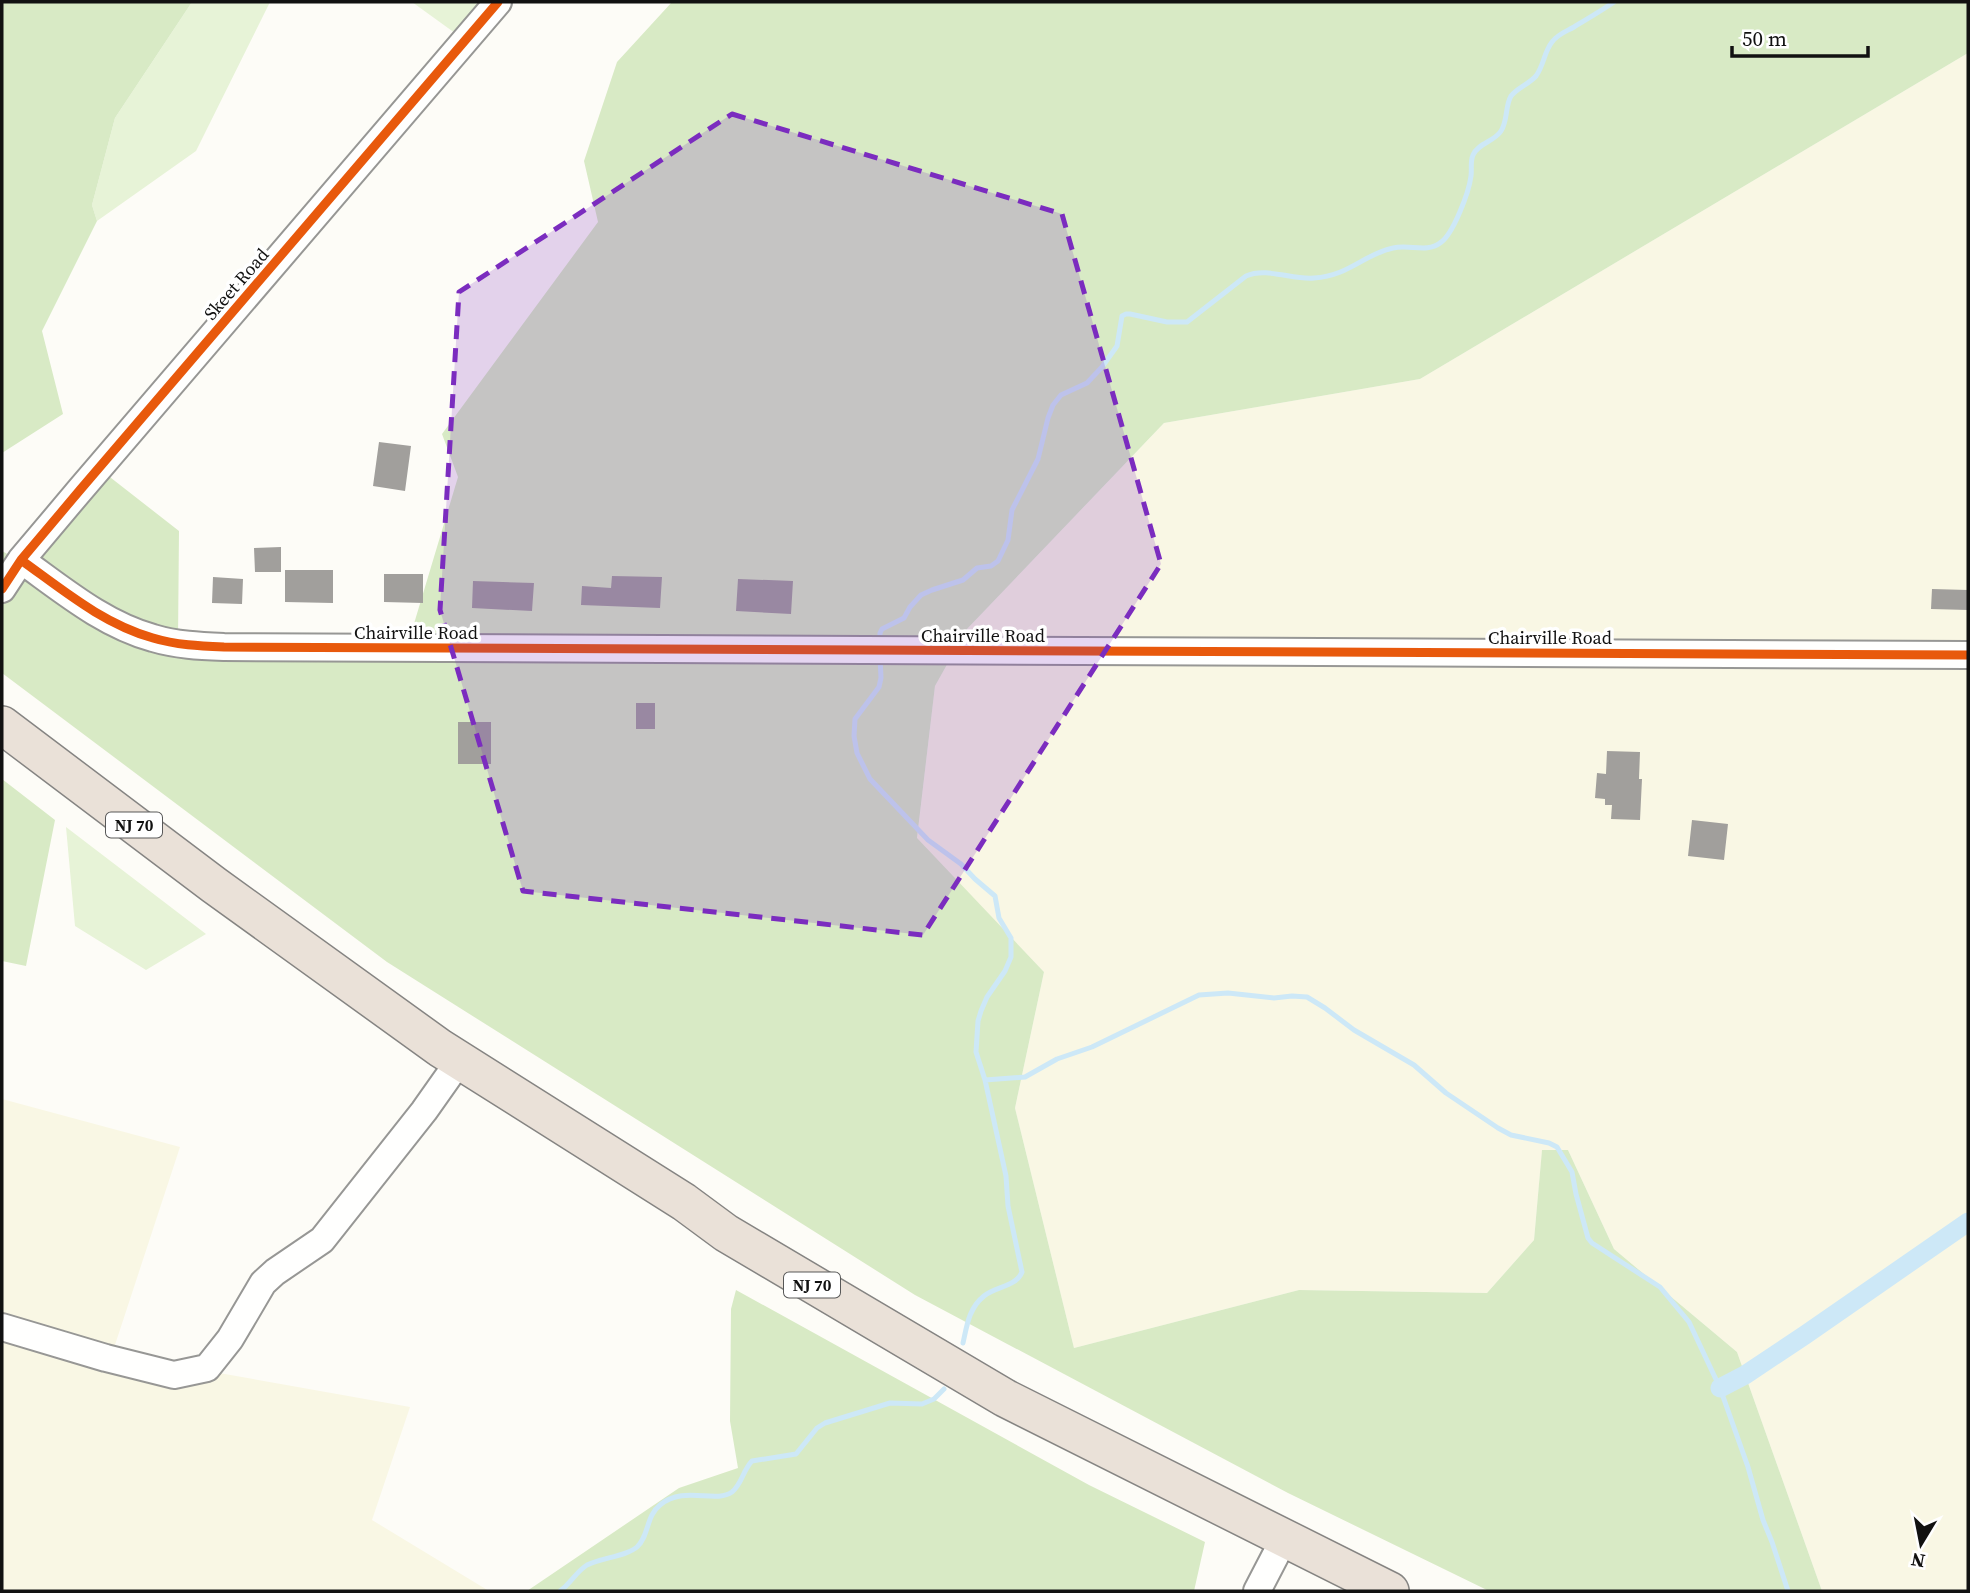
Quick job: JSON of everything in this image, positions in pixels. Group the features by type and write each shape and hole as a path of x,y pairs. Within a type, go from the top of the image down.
{"highway":[{"name":"NJ 70","path":"2,725 214,885 440,1048 684,1202 726,1233 1005,1398 1390,1591"}],"street":[{"name":"Skeet Road","path":"2,589 21,560 498,2"},
{"name":"Chairville Road","path":"21,560 115,624 154,639 188,645 224,647 1968,655"},
{"path":"2,1327 174,1375 207,1367 230,1339 263,1283 322,1240 424,1111 460,1060"},
{"path":"1256,1591 1284,1539"}],"highlighted area":[{"path":"732,114 1062,214 1161,564 923,935 523,891 440,610 459,292"}],"shaded area":[{"path":"1968,53 1968,1591 1822,1591 1737,1352 1614,1249 1568,1150 1542,1151 1534,1240 1487,1293 1299,1290 1074,1348 1015,1108 1044,972 917,839 935,686 967,629 1164,423 1420,379"},
{"path":"2,1099 180,1147 112,1354 410,1407 372,1520 489,1591 2,1591"}],"green space":[{"path":"2,2 192,2 115,118 92,205 97,221 42,331 63,414 2,453"},
{"path":"192,2 270,2 196,151 97,221 92,205 115,118"},
{"path":"412,2 501,2 466,41"},
{"path":"672,2 1968,2 1968,53 1420,379 1164,423 967,629 935,686 917,838 1044,972 1015,1108 1074,1348 1299,1290 1487,1293 1534,1240 1542,1150 1568,1150 1614,1249 1737,1352 1822,1591 1489,1591 1288,1493 915,1295 387,962 2,673 2,551 22,562 97,467 179,531 178,639 407,647 458,477 442,434 598,222 584,161 617,62"},
{"path":"2,779 55,820 26,966 2,961"},
{"path":"66,827 206,934 146,970 75,926"},
{"path":"736,1290 1089,1485 1205,1542 1194,1591 527,1591 679,1488 738,1468 730,1421 731,1309"}],"building":[{"path":"379,442 411,446 405,491 373,486"},
{"path":"281,547 281,572 255,572 254,548"},
{"path":"285,570 333,570 333,603 285,602"},
{"path":"384,574 423,574 423,603 384,602"},
{"path":"612,576 662,577 660,608 581,605 582,586 611,588"},
{"path":"213,577 243,579 242,604 212,603"},
{"path":"738,579 793,581 791,614 736,611"},
{"path":"473,581 534,583 532,611 472,608"},
{"path":"1932,589 1968,590 1968,610 1931,609"},
{"path":"636,703 655,703 655,729 636,729"},
{"path":"458,722 491,722 491,764 458,764"},
{"path":"1607,751 1640,752 1640,820 1611,819 1612,805 1605,805 1605,799 1595,798 1597,773 1606,774"},
{"path":"1692,820 1728,824 1724,860 1688,856"}],"waterway":[{"path":"880,644 882,629 904,618 921,595 963,580 977,568 991,566 998,561 1008,540 1012,510 1038,459 1053,405 1061,395 1087,383 1102,367 1117,346 1122,316 1130,314 1167,322 1187,322 1246,276 1262,273 1306,278 1326,276 1383,251 1399,247 1424,248 1440,243 1455,223 1464,202 1470,183 1473,155 1501,131 1511,96 1536,76 1549,46 1557,37 1614,2"},
{"path":"880,657 879,687 855,719 857,753 870,779 928,840 961,864 995,896 999,918 1011,938 1011,957 981,1011 976,1052 985,1080 1006,1176 1008,1206 1022,1272 1011,1284 989,1293 979,1301 969,1317 963,1343"},
{"path":"985,1080 1025,1077 1057,1059 1092,1047 1199,995 1228,993 1274,998 1307,997 1354,1030 1414,1065 1446,1093 1498,1128 1511,1135 1557,1147 1572,1172 1588,1238 1660,1287 1689,1322 1720,1388 1788,1591"},
{"path":"1720,1388 1745,1375 1805,1335 1968,1222"},
{"path":"560,1591 587,1565 627,1553 637,1547 655,1510 669,1499 689,1495 725,1495 735,1489 752,1461 796,1454 817,1428 825,1423 890,1403 922,1404 934,1399 944,1389"}],"cycle path":[{"path":"2,589 21,560 80,490 498,2"},
{"path":"21,560 84,605 117,624 162,640 215,647 1968,655"}]}
